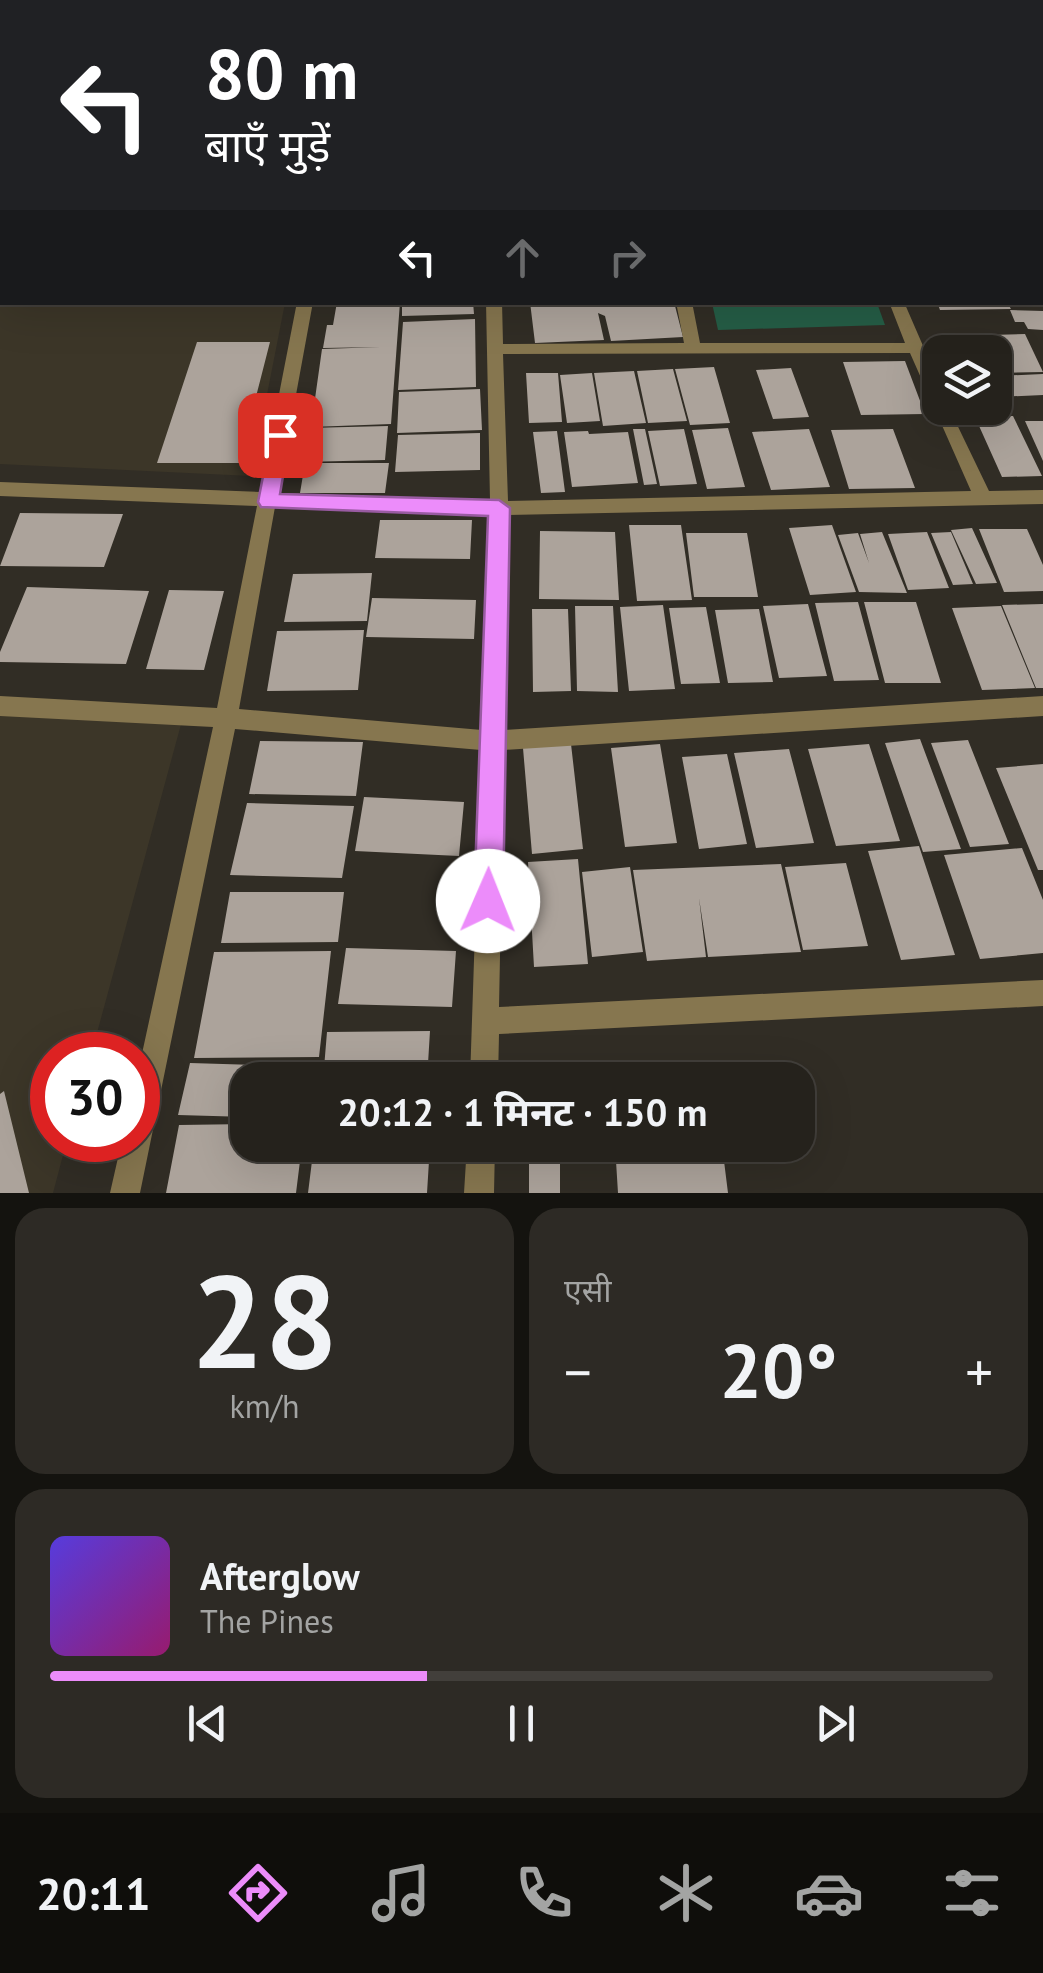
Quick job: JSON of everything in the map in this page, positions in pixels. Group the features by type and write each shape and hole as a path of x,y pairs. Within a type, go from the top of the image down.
{"street":[{"path":"159,1032 226,718 304,305"},
{"path":"485,1062 499,508 494,305"},
{"path":"685,305 693,348"},
{"path":"897,305 922,365"},
{"path":"493,349 914,348"},
{"path":"950,425 983,496"},
{"path":"0,489 499,508 983,496 1043,498"},
{"path":"0,706 226,718 491,741 1043,706"},
{"path":"486,1021 1043,993"},
{"path":"125,1193 132,1162"},
{"path":"479,1193 480,1162"}],"shaded area":[{"path":"0,305 285,305 251,476 0,464"},
{"path":"0,711 183,717 97,1032 30,1032 30,1162 61,1162 53,1193 0,1193"}],"green space":[{"path":"712,305 878,305 885,325 718,330"}],"building":[{"path":"336,305 400,305 391,424 311,427 322,349 381,347 323,348 327,325 333,325"},
{"path":"402,305 473,305 474,314 402,316"},
{"path":"530,305 675,305 683,337 611,341 605,316 598,313 604,340 535,343"},
{"path":"938,305 1009,305 1011,309 940,310"},
{"path":"1010,310 1043,311 1043,330 1028,329 1024,322 1015,322"},
{"path":"475,319 476,387 398,390 403,322"},
{"path":"1025,334 1043,372 1012,373 1012,335 990,335"},
{"path":"197,342 270,342 239,463 157,463"},
{"path":"905,361 922,414 861,415 843,362"},
{"path":"714,367 730,423 690,425 675,369"},
{"path":"791,368 809,417 773,419 756,370"},
{"path":"673,369 687,421 648,423 637,371"},
{"path":"634,371 646,423 603,426 594,373"},
{"path":"526,373 558,373 562,422 529,423"},
{"path":"592,373 600,421 567,423 560,375"},
{"path":"1043,374 1043,395 1012,396 1012,375"},
{"path":"480,389 482,430 397,433 399,392"},
{"path":"1012,416 1042,476 1002,477 979,425 1012,425"},
{"path":"1025,421 1043,421 1043,461"},
{"path":"388,426 385,460 302,462 307,428"},
{"path":"728,428 745,487 707,489 692,430"},
{"path":"633,429 645,429 657,484 644,485"},
{"path":"684,429 697,484 660,486 648,431"},
{"path":"809,429 830,487 771,490 752,432"},
{"path":"893,429 915,488 849,489 831,430"},
{"path":"557,431 565,492 541,493 533,432"},
{"path":"564,432 628,432 638,483 572,487"},
{"path":"480,433 480,470 395,472 398,435"},
{"path":"305,463 389,463 385,493 300,493"},
{"path":"20,513 123,514 104,567 0,566"},
{"path":"380,520 472,520 470,559 375,558"},
{"path":"629,525 681,525 692,600 637,601"},
{"path":"832,525 856,592 810,595 789,528"},
{"path":"972,528 997,583 976,584 951,530"},
{"path":"979,529 1027,529 1043,565 1043,591 1004,592"},
{"path":"540,531 615,532 619,600 539,599"},
{"path":"882,532 907,593 859,592 838,535 858,533 869,563 860,534"},
{"path":"927,532 949,588 908,590 888,534"},
{"path":"951,532 973,584 953,585 931,533"},
{"path":"686,533 747,533 758,597 694,597"},
{"path":"372,573 367,621 284,622 293,574"},
{"path":"27,587 149,591 126,664 0,662 0,652"},
{"path":"169,590 224,591 204,670 146,669"},
{"path":"372,598 476,600 474,639 366,637"},
{"path":"858,602 879,680 834,681 815,603"},
{"path":"864,602 916,602 941,683 885,683"},
{"path":"808,604 827,676 779,678 763,606"},
{"path":"1043,604 1043,688 1036,688 1002,605"},
{"path":"663,605 675,689 629,691 620,607"},
{"path":"575,606 613,606 618,692 577,691"},
{"path":"1001,606 1035,688 982,690 952,608"},
{"path":"706,607 720,683 681,684 669,608"},
{"path":"532,609 568,609 571,691 533,692"},
{"path":"759,609 773,682 728,683 715,610"},
{"path":"364,630 358,690 267,691 277,631"},
{"path":"920,739 961,849 923,852 885,743"},
{"path":"968,740 1009,844 970,847 931,743"},
{"path":"260,741 363,742 356,796 249,794"},
{"path":"571,744 583,849 532,854 523,748"},
{"path":"660,744 677,843 625,847 611,748"},
{"path":"869,744 900,841 836,846 808,749"},
{"path":"789,749 814,843 756,848 734,753"},
{"path":"727,754 747,844 699,849 682,757"},
{"path":"1043,764 1043,870 1038,870 996,768"},
{"path":"364,797 464,802 459,856 355,851"},
{"path":"247,803 354,806 342,878 230,875"},
{"path":"919,846 955,955 901,960 868,851"},
{"path":"1022,848 1043,900 1043,953 980,959 944,855"},
{"path":"578,859 588,964 534,967 528,862"},
{"path":"846,863 868,946 803,950 785,867"},
{"path":"781,864 801,952 708,957 699,898 706,957 647,961 633,870"},
{"path":"630,867 643,952 592,957 582,872"},
{"path":"230,892 344,892 338,942 221,943"},
{"path":"346,948 456,951 452,1007 338,1004"},
{"path":"331,951 319,1057 194,1058 214,952"},
{"path":"430,1031 428,1062 324,1062 327,1032"},
{"path":"190,1063 230,1064 230,1116 178,1115"},
{"path":"4,1091 29,1193 0,1193 0,1094"},
{"path":"230,1124 230,1162 300,1162 296,1193 166,1193 179,1125"},
{"path":"312,1162 429,1162 427,1193 308,1193"},
{"path":"529,1162 560,1162 560,1193 529,1193"},
{"path":"616,1162 724,1162 728,1193 618,1193"}],"route":[{"path":"280,435 268,502 499,508 488,901"}]}
